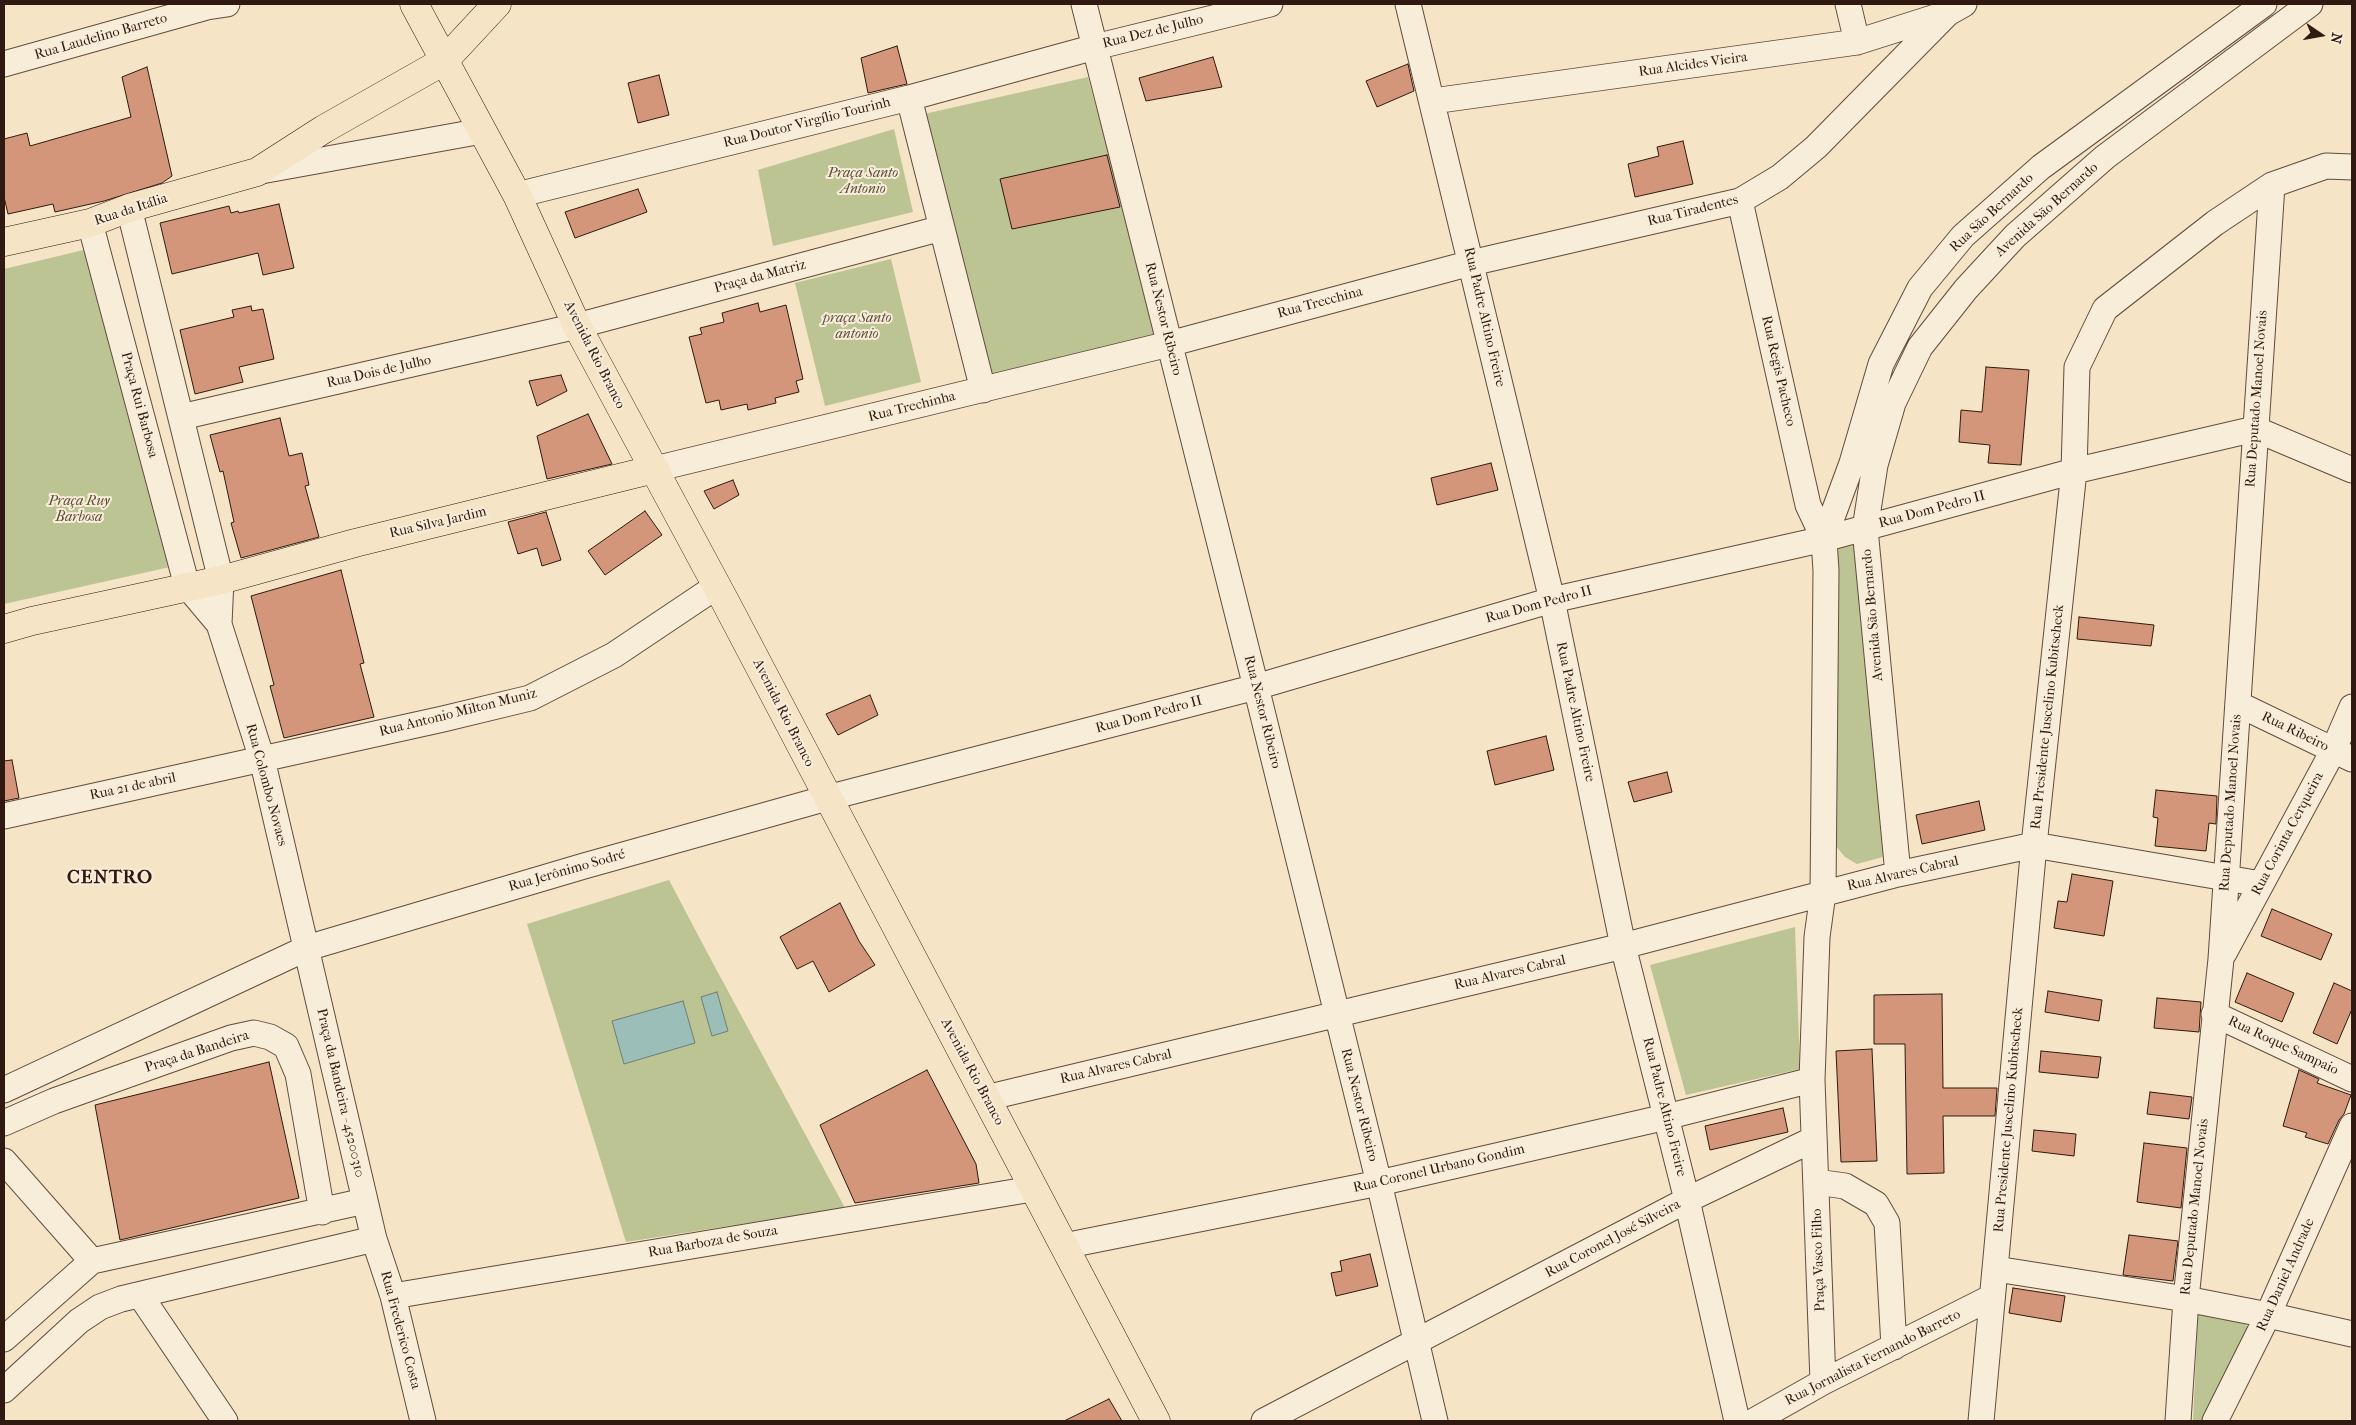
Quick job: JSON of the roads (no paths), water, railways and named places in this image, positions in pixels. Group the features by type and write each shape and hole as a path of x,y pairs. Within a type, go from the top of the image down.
{"main road":[{"name":"Avenida Rio Branco","path":"414,4 517,195 578,326 717,586 1032,1189 1156,1421"},
{"name":"Rua da Itália","path":"4,242 90,223 130,208 257,172 324,129 444,60 497,4"},
{"name":"Rua Silva Jardim","path":"221,580 355,543 655,469"},
{"path":"4,629 187,586 221,580"}],"street":[{"name":"Rua Nestor Ribeiro","path":"1084,4 1379,1183 1415,1343 1435,1421"},
{"name":"Rua Dez de Julho","path":"1095,47 1270,4"},
{"name":"Rua Padre Altino Freire","path":"1408,4 1433,101 1552,600 1623,946 1687,1200 1737,1421"},
{"path":"1848,4 1857,42"},
{"name":"Rua São Bernardo","path":"1824,539 1852,463 1881,364 1920,288 1963,236 2041,167 2264,4"},
{"name":"Avenida São Bernardo","path":"1898,874 1865,529 1875,465 1893,403 1920,347 1966,289 2014,236 2105,157 2310,4"},
{"name":"Rua Laudelino Barreto","path":"4,64 212,5"},
{"name":"Rua Alcides Vieira","path":"1433,101 1857,42 1956,8"},
{"name":"Rua Tiradentes","path":"1471,263 1740,201 1780,177 1816,147 1956,8"},
{"name":"Rua Doutor Virgílio Tourinh","path":"517,195 910,98 1095,47"},
{"path":"910,98 983,390"},
{"name":"Rua da Itália","path":"257,172 482,131"},
{"name":"Rua Presidente Juscelino Kubitscheck","path":"1981,1421 2034,845 2074,471 2077,367 2104,309 2215,223 2272,185 2326,166 2352,167"},
{"name":"Rua Deputado Manoel Novais","path":"2178,1421 2186,1299 2220,959 2238,704 2254,429 2272,185"},
{"name":"Rua Regis Pacheco","path":"1740,201 1808,505 1824,539"},
{"path":"130,208 221,580 219,624"},
{"path":"1994,208 2014,236"},
{"name":"Praça Rui Barbosa","path":"90,223 187,586"},
{"name":"Praça da Matriz","path":"578,326 942,228"},
{"name":"Rua Trecchina","path":"1169,344 1471,263"},
{"name":"Rua Dois de Julho","path":"181,417 578,326"},
{"name":"Rua Trechinha","path":"655,469 1169,344"},
{"path":"2254,429 2352,470"},
{"name":"Rua Dom Pedro II","path":"827,798 1256,687 1552,600 1824,539 2074,471 2254,429"},
{"path":"1824,539 1826,572 1824,893"},
{"path":"187,586 219,624"},
{"name":"Rua Antonio Milton Muniz","path":"262,759 530,698 614,655 717,586"},
{"name":"Rua Colombo Novaes","path":"219,624 262,759 307,948"},
{"name":"Rua Ribeiro","path":"2238,704 2343,755"},
{"name":"Rua Corinta Cerqueira","path":"2220,959 2261,884 2343,755 2352,707"},
{"name":"Rua 21 de abril","path":"4,816 262,759"},
{"name":"Rua Jerônimo Sodré","path":"307,948 584,866 827,798"},
{"path":"2034,845 2261,884"},
{"name":"Rua Alvares Cabral","path":"986,1098 1623,946 1898,874 2034,845"},
{"name":"Praça Vasco Filho","path":"1823,1382 1812,1080 1817,937 1824,893"},
{"path":"4,1090 307,948"},
{"name":"Praça da Bandeira - 45200310","path":"307,948 374,1239"},
{"name":"Rua Roque Sampaio","path":"2214,1014 2352,1078"},
{"name":"Praça da Bandeira","path":"4,1123 54,1101 231,1038 254,1033 270,1036 286,1046 298,1074 322,1212"},
{"name":"Rua Coronel Urbano Gondim","path":"1064,1246 1379,1183 1666,1117 1812,1080"},
{"name":"Rua Daniel Andrade","path":"2215,1421 2268,1315 2352,1126"},
{"name":"Rua Coronel José Silveira","path":"1264,1421 1687,1200 1814,1139"},
{"path":"4,1161 92,1261"},
{"path":"1816,1182 1845,1186 1876,1204 1888,1223 1894,1347"},
{"name":"Rua Barboza de Souza","path":"393,1296 1032,1189"},
{"path":"4,1340 92,1261 322,1212 365,1201"},
{"path":"4,1390 79,1321 100,1308 121,1299 374,1239"},
{"name":"Rua Frederico Costa","path":"374,1239 393,1296 423,1421"},
{"path":"1996,1269 2186,1299 2352,1334"},
{"path":"140,1295 225,1421"},
{"name":"Rua Jornalista Fernando Barreto","path":"1754,1421 1823,1382 1992,1297"}],"water":[{"path":"717,992 728,1031 712,1036 701,997"},
{"path":"683,1001 695,1043 624,1064 612,1021"}],"district":[{"name":"CENTRO","path":"110,878"}],"park label":[{"name":"Praça Santo Antonio","path":"863,182"},
{"name":"praça Santo antonio","path":"857,328"},
{"name":"Praça Ruy Barbosa","path":"79,510"}]}
